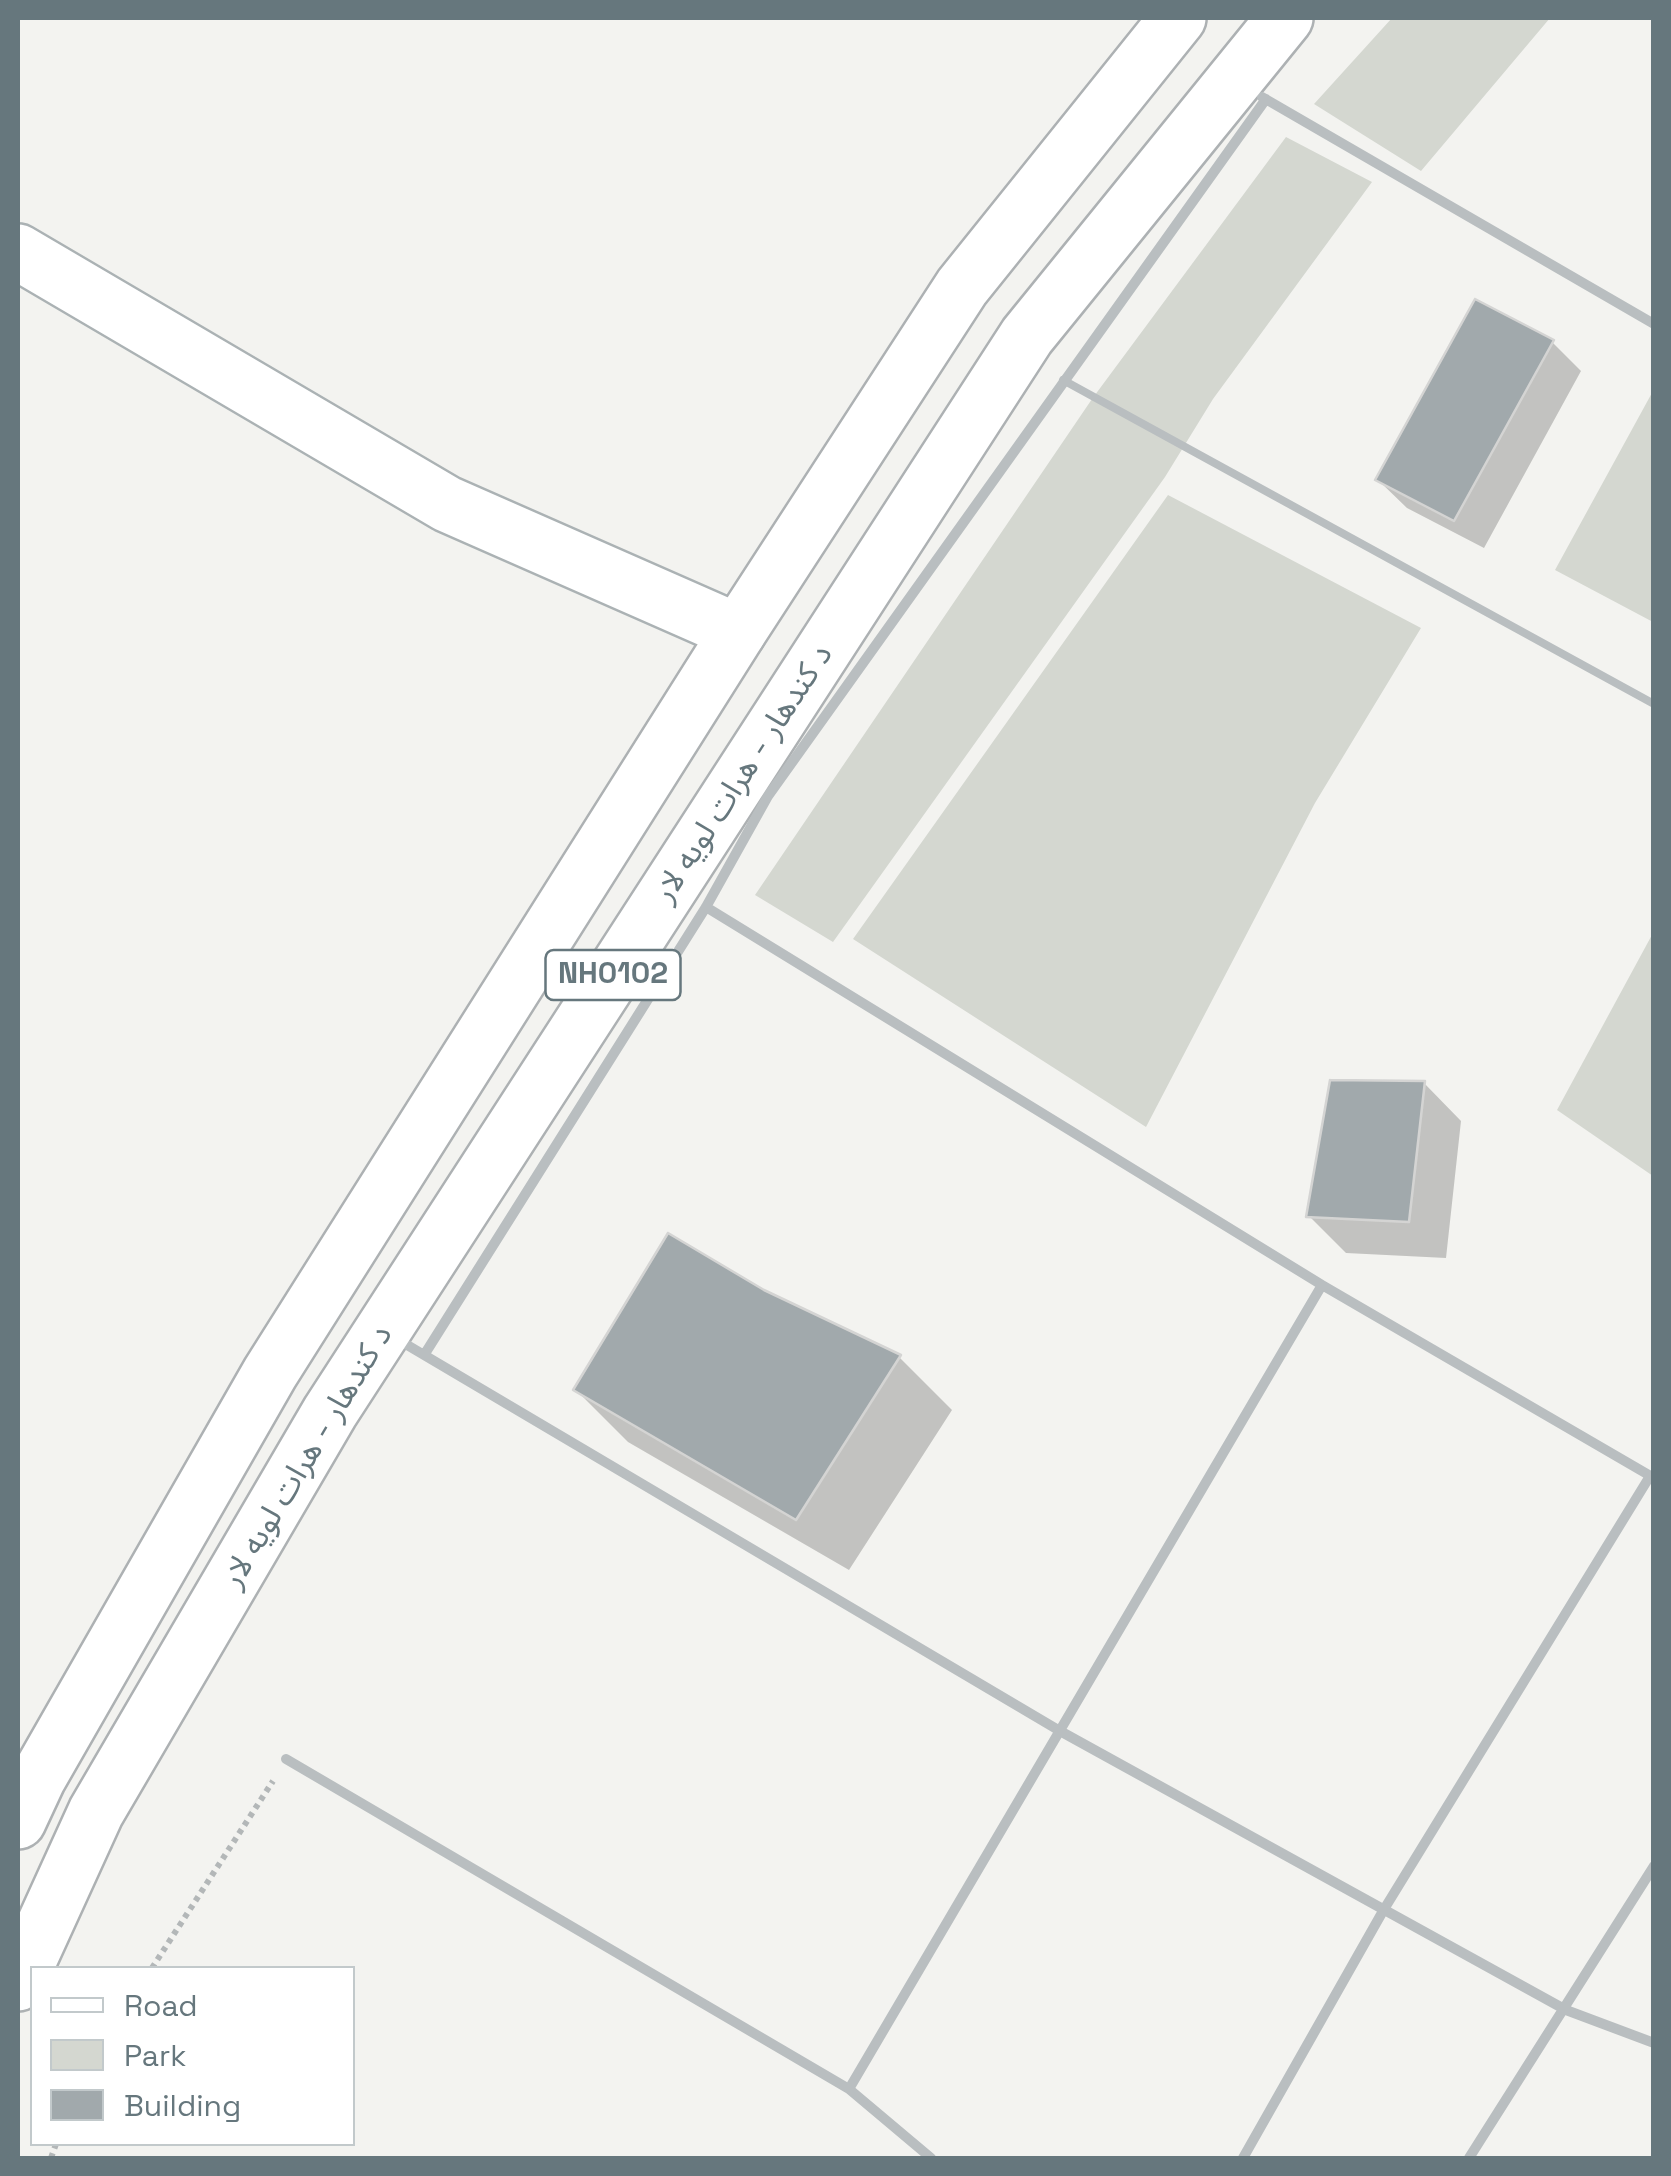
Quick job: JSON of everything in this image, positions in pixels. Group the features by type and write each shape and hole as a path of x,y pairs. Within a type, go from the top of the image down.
{"main road":[{"name":"NH0102","path":"18,1822 270,1374 738,632 962,287 1178,18"},
{"name":"د کندهار - هرات لويه لار","path":"18,1983 96,1812 192,1649 404,1342 1027,336 1248,90 1285,18"},
{"path":"18,252 447,504 738,632"},
{"path":"133,1613 192,1649"}],"street":[{"path":"1654,324 1248,90 1063,380 768,796 706,907 404,1342 1060,1731 1566,2010 1654,2042"},
{"path":"706,907 1322,1285 1652,1477 1383,1911 1244,2158"},
{"path":"848,2090 1322,1285"},
{"path":"286,1759 848,2090 931,2158"},
{"path":"1469,2158 1654,1866"}],"lane":[{"path":"1063,380 1654,704"}],"path":[{"path":"153,1966 286,1759"}],"green space":[{"path":"1392,18 1550,18 1421,171 1314,104"},
{"path":"1286,137 1372,182 1213,399 1165,477 833,942 755,895 1092,399"},
{"path":"1653,391 1653,622 1555,570"},
{"path":"1168,495 1421,628 1315,803 1146,1127 853,939"},
{"path":"1653,933 1654,1176 1557,1110"}],"building":[{"path":"1475,299 1554,340 1454,521 1375,480"},
{"path":"1330,1080 1425,1081 1409,1222 1306,1217"},
{"path":"668,1233 764,1290 901,1355 796,1520 573,1390"}]}
